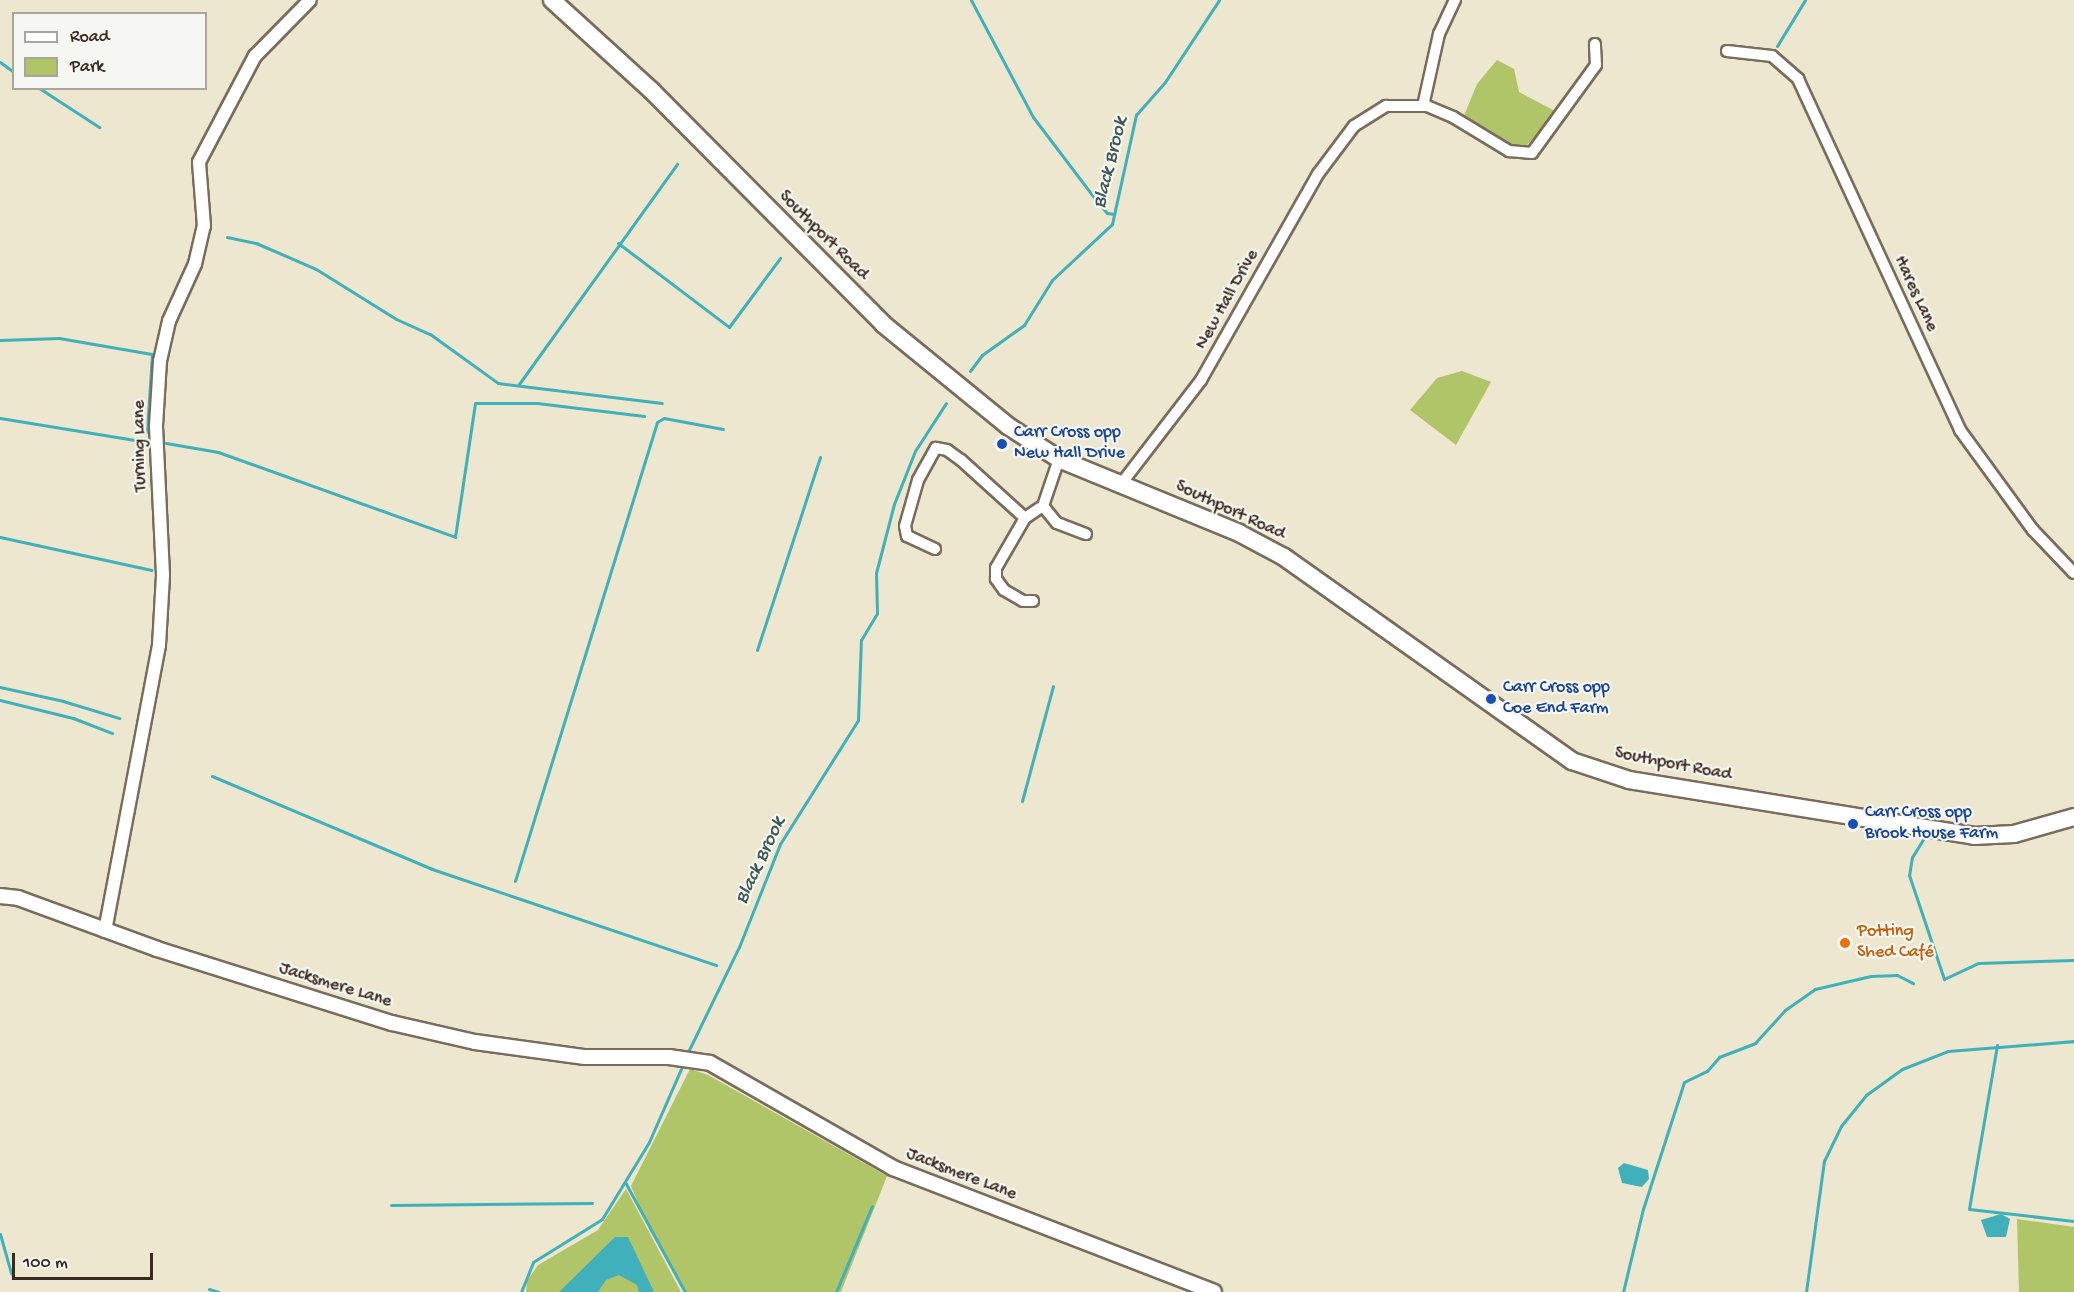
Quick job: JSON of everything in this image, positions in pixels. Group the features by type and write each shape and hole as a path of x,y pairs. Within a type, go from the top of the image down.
{"highway":[{"name":"Southport Road","path":"552,0 652,91 883,324 1008,426 1059,459 1239,533 1284,557 1572,761 1629,780 1974,836 2014,834 2074,817"}],"main road":[{"name":"Jacksmere Lane","path":"0,896 18,898 105,931 392,1023 475,1042 585,1056 669,1057 710,1064 892,1168 1214,1292"}],"street":[{"name":"Turning Lane","path":"105,931 159,645 163,575 156,426 160,361 169,321 195,264 204,226 199,162 255,56 309,0"},
{"path":"1455,0 1439,34 1423,106 1453,117 1509,151 1532,153 1596,65 1595,44"},
{"name":"Hares Lane","path":"1726,51 1772,56 1798,80 1960,430 2033,530 2074,573"},
{"name":"New Hall Drive","path":"1121,484 1201,380 1318,174 1354,126 1386,106 1427,106"},
{"path":"935,549 907,536 905,526 918,480 936,448 947,450 961,460 1025,518"},
{"path":"1033,602 1023,601 1004,590 996,579 996,567 1025,518 1043,506 1059,459"},
{"path":"1043,506 1057,523 1086,534"}],"green space":[{"path":"1497,60 1514,69 1519,92 1557,112 1540,134 1524,147 1509,147 1463,118 1477,84"},
{"path":"1462,371 1491,382 1456,445 1410,410 1437,378"},
{"path":"690,1069 708,1075 887,1176 841,1292 686,1292 650,1231 631,1186"},
{"path":"626,1189 681,1292 526,1292 527,1281 538,1265 598,1230"},
{"path":"2017,1219 2074,1227 2074,1292 2019,1292"}],"water":[{"path":"1624,1163 1648,1170 1649,1179 1642,1187 1622,1183 1618,1168"},
{"path":"2001,1214 2010,1219 2006,1237 1987,1237 1981,1220"},
{"path":"615,1237 628,1237 654,1292 639,1292 637,1285 619,1275 606,1280 598,1292 559,1292"}],"waterway":[{"path":"971,0 1033,117 1096,200 1107,213 1114,214"},
{"name":"Black Brook","path":"970,371 982,355 1024,325 1052,280 1112,224 1136,115 1165,82 1219,0"},
{"path":"1777,46 1805,0"},
{"path":"0,62 12,71"},
{"path":"42,90 99,127"},
{"path":"519,384 677,164"},
{"path":"227,237 256,243 316,269 396,319 430,334 498,383 662,403"},
{"path":"618,243 729,327 780,258"},
{"path":"0,340 59,338 152,354 147,432"},
{"path":"166,443 218,452 455,537 475,403 537,403 644,416"},
{"name":"Black Brook","path":"686,1056 739,947 780,844 858,720 861,640 877,613 876,573 894,504 915,451 946,403"},
{"path":"0,418 147,442"},
{"path":"515,881 657,422 664,418 723,429"},
{"path":"757,650 820,457"},
{"path":"0,537 151,570"},
{"path":"1022,801 1053,686"},
{"path":"0,687 63,701 119,718"},
{"path":"0,700 73,718 112,733"},
{"path":"212,776 432,869 716,965"},
{"path":"1924,838 1912,857 1909,875 1944,979 1979,963 2074,960"},
{"path":"1623,1292 1643,1209 1684,1082 1707,1071 1719,1057 1755,1043 1785,1010 1815,989 1871,976 1897,975 1913,983"},
{"path":"1806,1292 1824,1161 1841,1126 1866,1095 1902,1069 1948,1051 2074,1041"},
{"path":"1997,1045 1969,1209 2074,1221"},
{"name":"Black Brook","path":"521,1292 533,1262 602,1219 649,1142 684,1062"},
{"path":"625,1182 685,1292"},
{"path":"391,1205 592,1203"},
{"path":"836,1292 872,1206"},
{"path":"0,1234 11,1273"},
{"path":"209,1289 219,1292"}],"place":[{"name":"Carr Cross opp New Hall Drive","path":"1002,444"},
{"name":"Carr Cross opp Coe End Farm","path":"1491,699"},
{"name":"Carr Cross opp Brook House Farm","path":"1853,824"},
{"name":"Potting Shed Café","path":"1845,943"}]}
